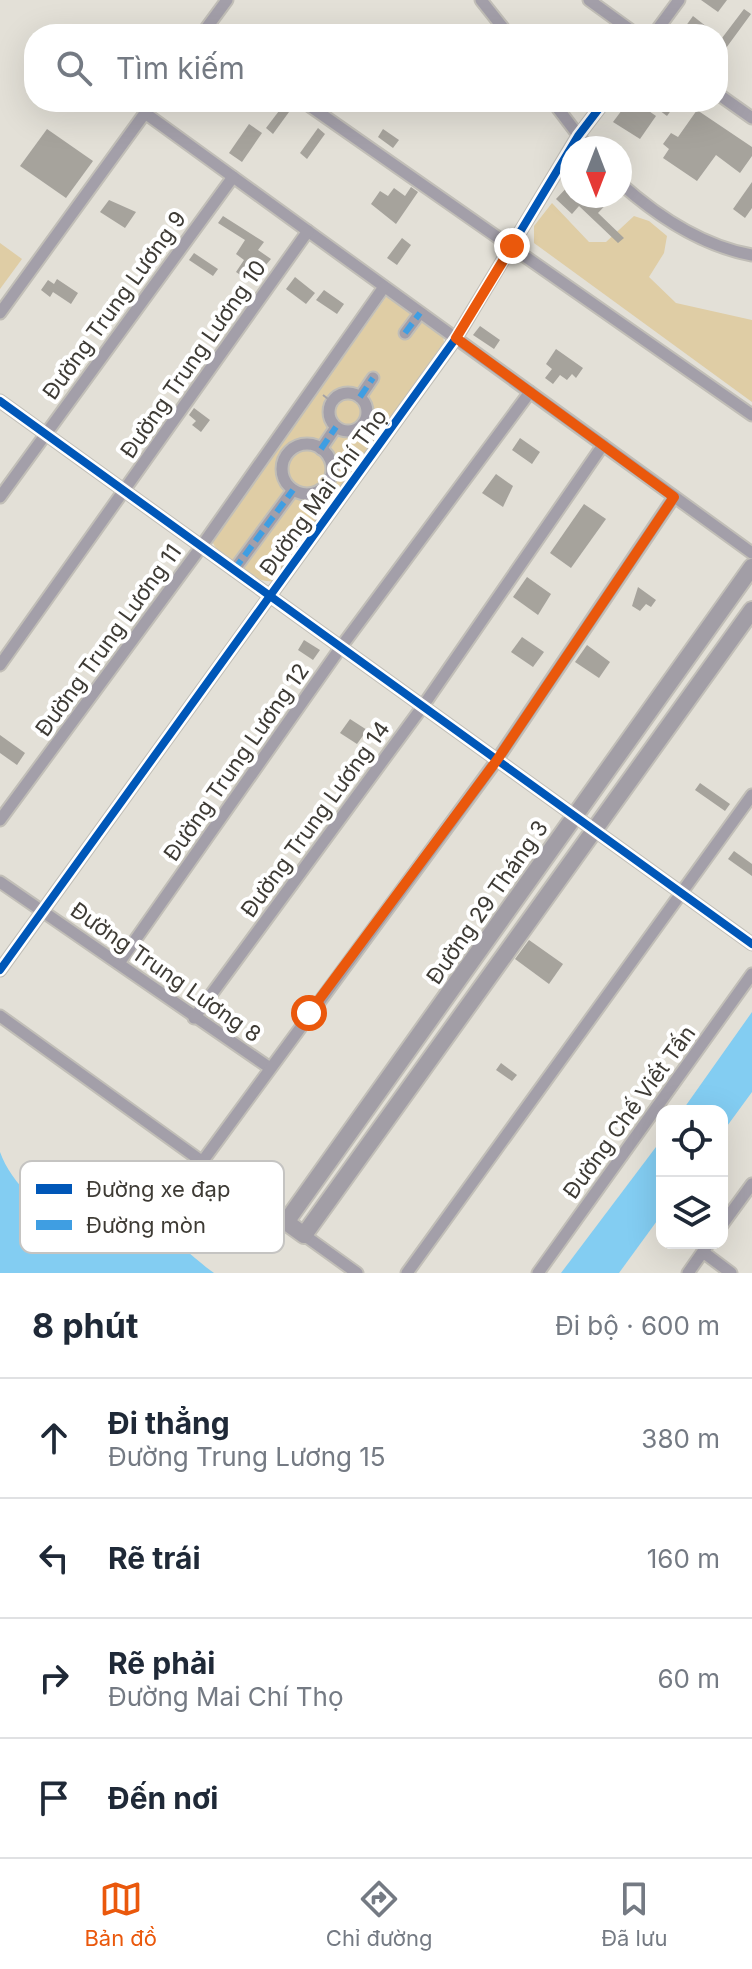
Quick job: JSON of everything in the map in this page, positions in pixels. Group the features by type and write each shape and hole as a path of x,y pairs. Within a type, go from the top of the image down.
{"street":[{"path":"210,24 227,0"},
{"path":"481,0 500,24"},
{"path":"589,0 622,24"},
{"path":"661,24 679,0"},
{"path":"728,101 752,118"},
{"path":"318,112 752,415"},
{"path":"560,112 578,136"},
{"name":"Đường Mai Chí Thọ","path":"578,136 596,112"},
{"path":"0,313 145,113 752,553"},
{"name":"Đường Mai Chí Thọ","path":"0,970 456,338 560,166"},
{"name":"Đường Trung Lương 9","path":"0,497 233,177"},
{"path":"632,192 674,225 718,245 752,255"},
{"name":"Đường Trung Lương 10","path":"0,665 308,231"},
{"name":"Đường Trung Lương 11","path":"0,820 201,547 384,287"},
{"path":"405,333 420,313"},
{"path":"360,397 373,378"},
{"name":"Đường Trung Lương 12","path":"119,963 341,647 530,392"},
{"path":"345,393 360,397 368,411 363,424 351,431 336,427 329,413 332,402 345,393"},
{"path":"0,401 752,944"},
{"path":"321,449 336,427"},
{"path":"301,445 321,449 332,467 329,481 312,493 293,490 284,478 285,458 301,445"},
{"name":"Đường Trung Lương 14","path":"194,1018 423,706 603,445"},
{"path":"234,570 293,490"},
{"path":"203,1161 497,760 674,497"},
{"name":"Đường 29 Tháng 3","path":"286,1222 752,567"},
{"name":"Đường 29 Tháng 3","path":"304,1235 752,610"},
{"path":"407,1273 752,795"},
{"name":"Đường Trung Lương 8","path":"0,882 270,1068"},
{"name":"Đường Chế Viết Tấn","path":"538,1273 752,974"},
{"path":"0,1016 201,1161"},
{"path":"728,1217 752,1184"},
{"path":"286,1222 357,1273"},
{"path":"688,1273 705,1249"},
{"path":"707,1249 731,1273"}],"path":[{"path":"363,424 384,438"}],"shaded area":[{"path":"552,203 589,242 606,242 634,216 649,221 667,236 664,253 649,277 676,303 752,320 752,402 534,243 534,226"},
{"path":"0,243 22,259 0,289"},
{"path":"386,297 394,298 443,335 444,342 277,577 273,581 265,581 247,574 222,554 212,541"}],"water":[{"path":"752,1012 752,1092 728,1125 728,1105 686,1105"},
{"path":"656,1147 656,1222 619,1273 561,1273"},
{"path":"0,1152 20,1186 20,1253 189,1253 214,1273 0,1273"}],"building":[{"path":"701,0 727,0 718,12"},
{"path":"744,9 751,14 728,45 728,30"},
{"path":"693,16 703,24 687,24"},
{"path":"278,112 289,112 273,134 266,128"},
{"path":"620,112 650,112 656,116 640,139 613,122"},
{"path":"696,112 700,112 752,147 752,156 740,173 716,155 697,181 663,158 669,149 663,144 671,133 678,137"},
{"path":"249,124 262,133 242,162 229,153"},
{"path":"318,128 325,134 307,159 300,153"},
{"path":"47,129 93,161 66,198 20,166"},
{"path":"383,129 399,140 393,148 378,137"},
{"path":"752,182 752,208 745,218 733,209"},
{"path":"411,187 418,192 396,224 371,204 380,191 388,196 394,188 405,196"},
{"path":"109,200 136,212 125,228 100,212"},
{"path":"581,208 603,208 598,213 624,238 618,243"},
{"path":"223,216 264,242 258,250 271,259 251,282 236,272 244,260 236,254 245,240 218,223"},
{"path":"402,238 411,245 397,265 387,258"},
{"path":"194,253 218,269 213,276 189,260"},
{"path":"295,277 315,293 306,304 286,289"},
{"path":"57,279 78,293 71,304 53,292 50,297 41,290 48,280 54,284"},
{"path":"324,290 344,304 337,314 316,300"},
{"path":"480,326 500,340 494,349 473,335"},
{"path":"556,349 583,368 576,378 572,374 567,380 560,375 553,384 545,378 552,369 546,364"},
{"path":"194,408 210,420 201,432 192,425 196,421 189,415"},
{"path":"520,438 540,452 532,464 512,450"},
{"path":"496,474 513,486 503,507 482,493"},
{"path":"584,504 606,519 571,568 550,553"},
{"path":"527,577 551,594 538,615 513,597"},
{"path":"638,587 656,600 651,607 646,604 640,611 632,606"},
{"path":"522,637 544,652 533,667 511,652"},
{"path":"304,640 320,650 313,660 298,650"},
{"path":"587,645 610,662 599,678 575,662"},
{"path":"350,719 367,730 357,744 340,733"},
{"path":"0,735 25,753 17,765 0,753"},
{"path":"700,783 730,804 725,811 695,790"},
{"path":"734,851 752,864 752,876 728,859"},
{"path":"529,940 563,964 549,984 515,959"},
{"path":"152,957 165,966 160,973 147,964"},
{"path":"501,1063 517,1075 512,1081 496,1070"}],"marked path":[{"path":"405,333 420,313"},
{"path":"360,397 373,378"},
{"path":"321,449 336,427"},
{"path":"234,570 293,490"}],"cycle path":[{"path":"0,970 456,338 578,136 596,112"},
{"path":"0,401 752,944"}],"route":[{"path":"309,1013 497,760 674,497 456,338 512,246"}]}
